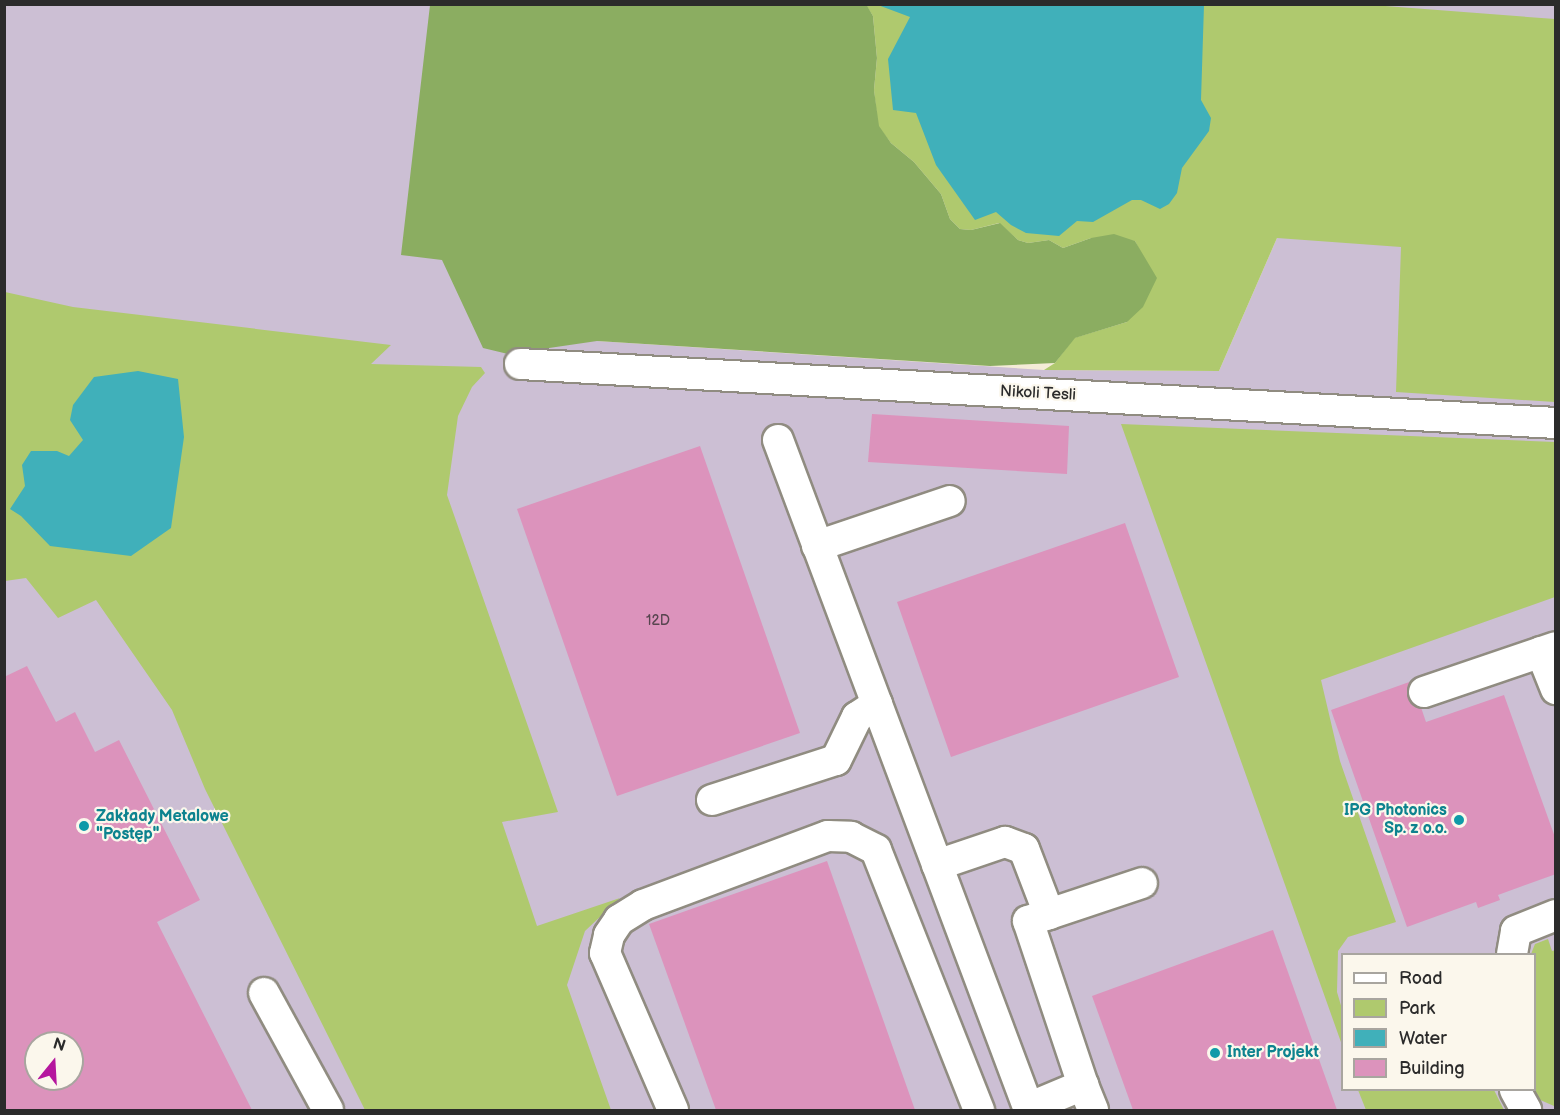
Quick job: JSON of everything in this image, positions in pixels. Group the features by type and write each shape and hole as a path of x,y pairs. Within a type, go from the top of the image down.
{"street":[{"name":"Nikoli Tesli","path":"520,364 1556,423"},
{"path":"778,441 1029,1109 1088,1098 1028,921 1143,883"},
{"path":"817,546 950,501"},
{"path":"1424,692 1548,649 1556,689"},
{"path":"712,800 836,760 857,717 877,704"},
{"path":"673,1110 605,953 609,935 619,920 643,905 828,837 851,837 876,850 979,1110"},
{"path":"897,901 940,873 1005,843 1024,849 1049,914"},
{"path":"1512,953 1516,931 1556,915"},
{"path":"264,993 328,1110"},
{"path":"1516,1091 1526,1110"}],"shaded area":[{"path":"5,5 688,5 597,341 1044,370 1219,371 1277,238 1334,5 1555,5 1555,1110 5,1110"}],"green space":[{"path":"866,4 873,16 877,58 874,90 879,126 891,143 914,162 941,194 950,219 960,229 971,230 1000,223 1018,240 1028,243 1049,240 1063,248 1091,238 1114,234 1135,241 1157,278 1143,307 1127,322 1075,338 1055,363 990,366 597,341 508,354 483,348 442,260 401,255 430,5"},
{"path":"1359,4 1555,19 1555,402 1396,392 1401,247 1277,238 1219,371 1044,370 1055,363 1074,338 1127,322 1143,257 1135,241 1091,238 1063,248 1049,240 1028,243 1018,240 999,223 971,230 960,229 950,219 941,194 914,162 891,143 878,126 874,90 877,58 873,16 866,5"},
{"path":"5,292 73,307 391,345 371,364 481,367 485,373 472,387 458,416 447,495 558,812 502,822 537,926 620,898 585,931 567,985 611,1110 365,1110 205,789 172,710 96,600 58,618 26,578 5,581"},
{"path":"1121,424 1555,442 1555,597 1321,680 1340,761 1396,922 1348,937 1338,951 1337,992 1341,1006 1341,1042"},
{"path":"1548,939 1552,951 1556,950 1554,1106 1538,1099 1533,1091 1536,1091 1536,953 1531,953 1535,944"},
{"path":"1358,1091 1494,1091 1504,1110 1366,1110"}],"water":[{"path":"878,5 1204,5 1201,100 1211,118 1209,131 1182,168 1177,193 1169,204 1160,209 1141,200 1132,200 1093,222 1077,221 1059,236 1026,233 1011,225 996,212 975,220 936,165 916,113 893,110 888,59 910,17"},
{"path":"138,371 178,379 184,437 171,528 131,556 50,546 21,516 10,509 25,486 22,465 31,451 57,451 69,456 83,440 70,420 73,405 94,377"}],"building":[{"path":"872,414 1069,426 1067,474 868,462"},
{"path":"700,446 800,733 617,796 517,509"},
{"path":"1125,523 1179,677 951,757 897,602"},
{"name":"Zakłady Metalowe \"Postęp\"","path":"27,666 56,722 75,712 95,752 119,740 200,900 157,922 252,1110 4,1110 4,677"},
{"name":"IPG Photonics Sp. z o.o.","path":"1412,681 1426,722 1504,695 1556,840 1556,874 1498,895 1500,900 1478,908 1476,902 1407,927 1331,710"},
{"path":"827,861 915,1110 716,1110 649,924"},
{"name":"Inter Projekt","path":"1273,930 1337,1110 1133,1110 1092,996"}],"place":[{"name":"IPG Photonics Sp. z o.o.","path":"1459,820"},
{"name":"Zakłady Metalowe \"Postęp\"","path":"84,826"},
{"name":"Inter Projekt","path":"1215,1053"}]}
